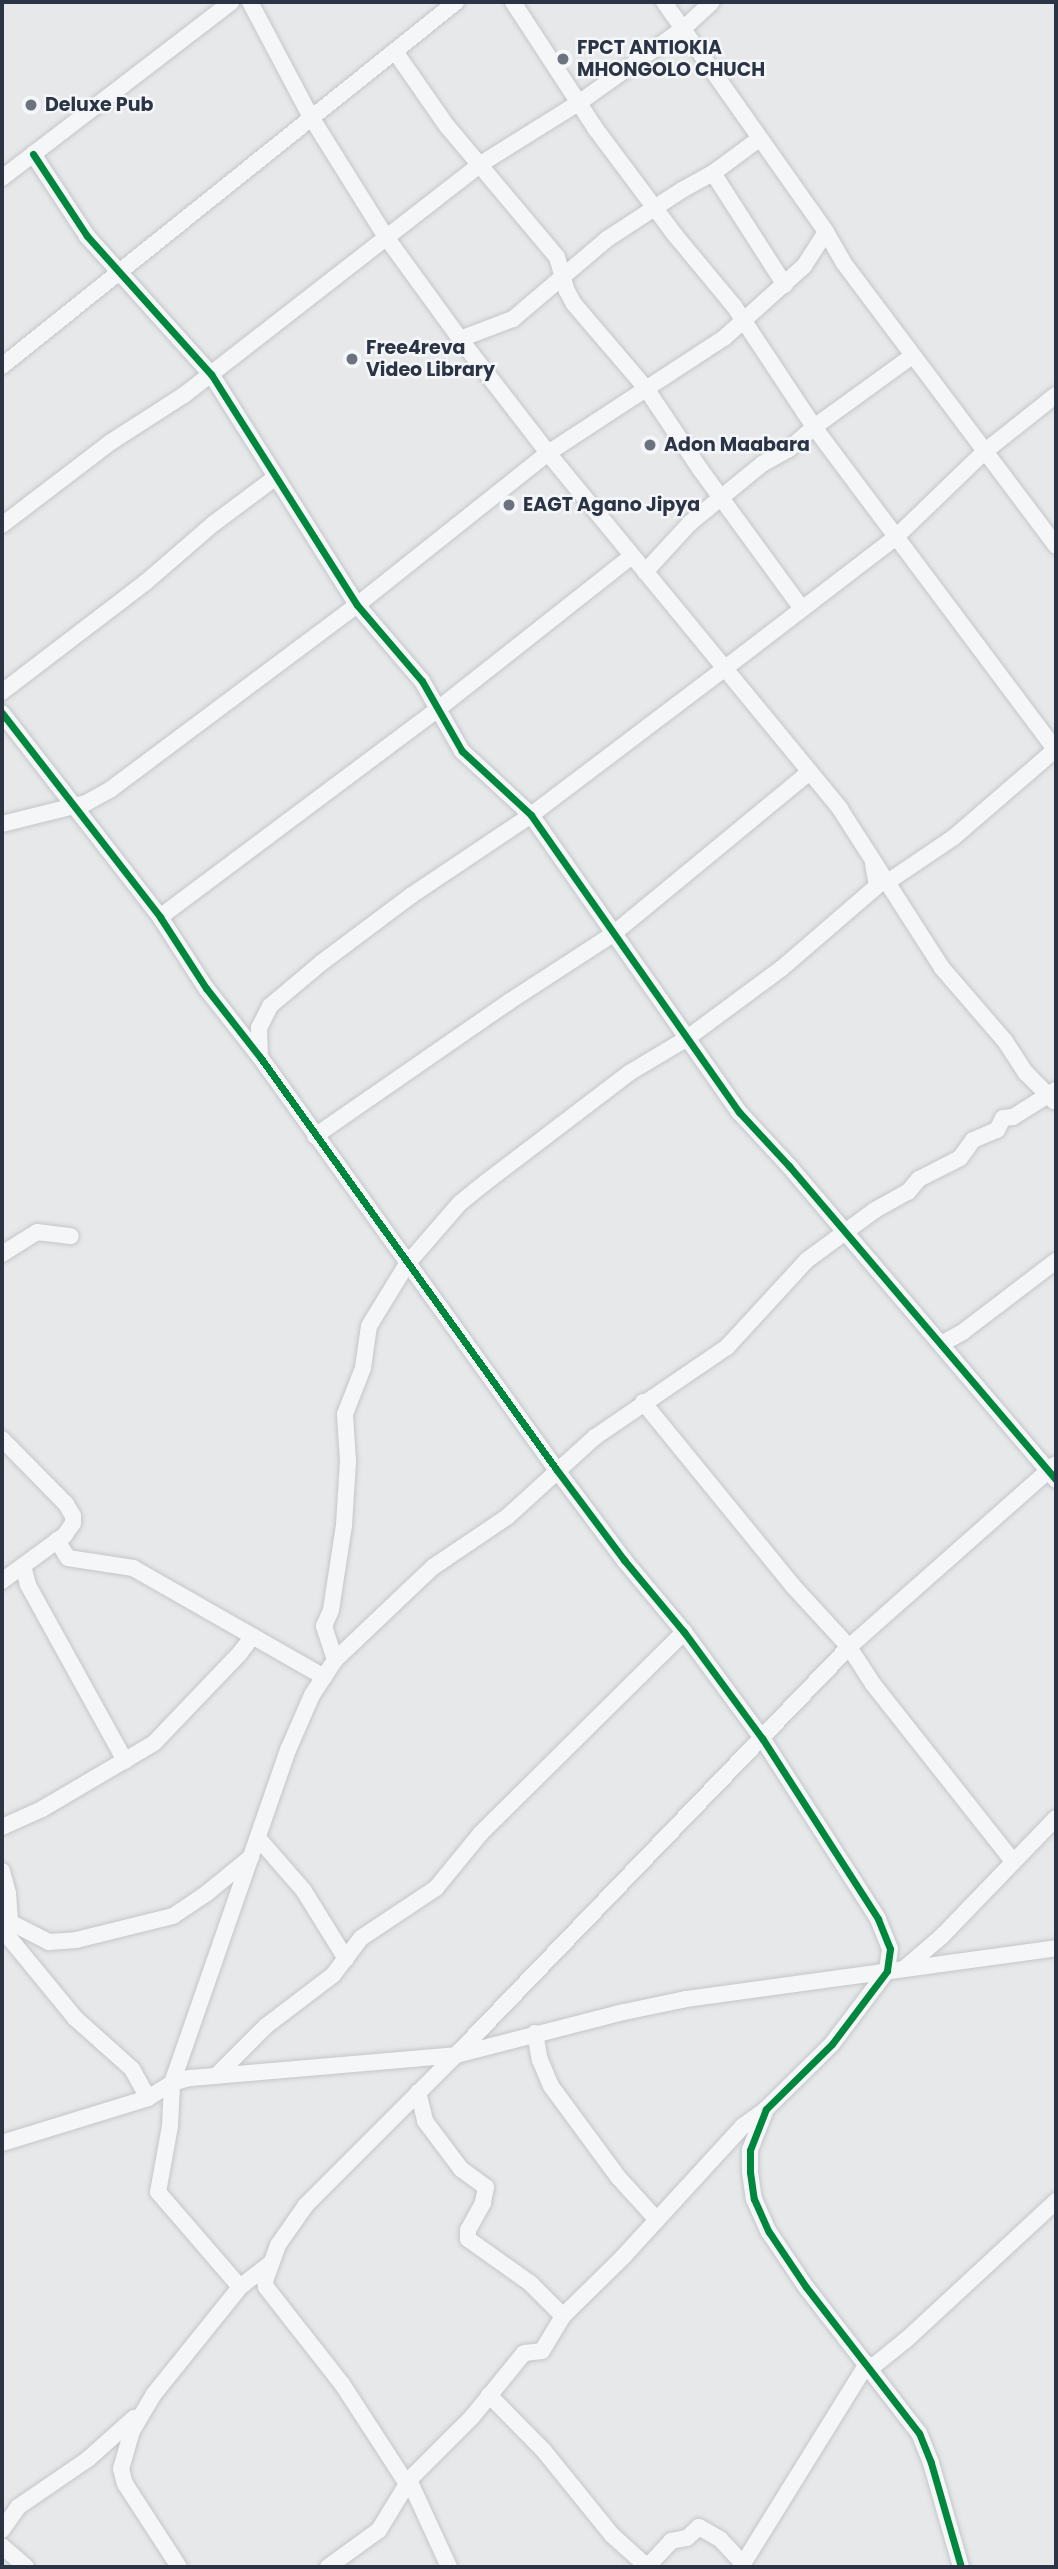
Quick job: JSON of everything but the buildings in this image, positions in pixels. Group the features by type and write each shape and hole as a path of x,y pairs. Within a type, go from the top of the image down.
{"street":[{"path":"2,178 231,2"},
{"path":"240,2287 158,2192 170,2126 172,2083 300,1720 335,1660 433,1567 507,1517 538,1492 556,1469 643,1402 727,1347 807,1260 908,1192 919,1179 960,1158 973,1140 997,1130 1003,1118 1013,1117 1053,1096 942,968 889,881 839,809 548,453 460,339 386,237 311,117 250,2"},
{"path":"2,366 121,273 311,117 396,53 430,20 456,2"},
{"path":"513,2 595,128 742,319 814,427 1056,749 979,817 889,881"},
{"path":"664,2 826,232 843,262 1056,546"},
{"path":"2,525 111,442 184,396 479,165 580,102 684,28 712,2"},
{"path":"396,53 447,126 557,257 574,304 645,387 802,609"},
{"path":"460,339 513,319 563,273 656,208 713,173 759,139"},
{"path":"33,154 87,236 211,374 357,605 400,651 422,681 462,751 531,815 738,1112 1054,1471 849,1647 456,2055 306,2205 278,2245 266,2287 342,2384 408,2482 449,2567"},
{"path":"713,173 785,285"},
{"path":"2,824 94,800 111,789 357,605 548,453 645,387 724,338 742,319 785,285 804,265 826,232"},
{"path":"645,572 690,523 762,464 789,449 814,427 912,356"},
{"path":"260,1057 259,1028 270,1006 412,895 531,815 895,537 984,452 1056,395"},
{"path":"2,692 146,582 213,524 276,477"},
{"path":"160,917 438,709 632,556"},
{"path":"2,713 160,917 205,988 260,1057 556,1469 684,1632 762,1738 878,1919 896,1969"},
{"path":"315,1136 613,934 808,773"},
{"path":"335,1660 324,1626 331,1610 339,1571 346,1509 348,1461 345,1414 363,1368 369,1326 407,1264 460,1203 629,1073 686,1039 782,968 877,886 870,854"},
{"path":"2,1254 37,1232 71,1236"},
{"path":"941,1344 964,1331 1056,1261"},
{"path":"643,1402 793,1586 849,1647 873,1684 1013,1861"},
{"path":"2,1439 71,1510 73,1523 57,1541 2,1581"},
{"path":"57,1541 68,1558 133,1568 324,1677"},
{"path":"23,1566 28,1585 125,1761"},
{"path":"217,2075 266,2026 333,1975 361,1938 436,1888 481,1833 684,1632"},
{"path":"2,1827 42,1809 154,1743 253,1636"},
{"path":"328,2567 379,2530 408,2482 472,2417 524,2353 542,2351 563,2316 657,2220 743,2126 766,2109 832,2044 896,1969 942,1936 1056,1818"},
{"path":"258,1838 304,1891 346,1959"},
{"path":"4,1923 41,1940 55,1942 163,1919 207,1893 251,1857"},
{"path":"2,1871 8,1893 4,1923 75,2018 132,2069 148,2098"},
{"path":"2,2143 148,2098 172,2083 217,2075 456,2055 686,1999 1056,1948"},
{"path":"535,2034 540,2060 551,2086 618,2177 657,2220"},
{"path":"418,2092 425,2121 461,2169 486,2187 483,2203 468,2230 468,2239 530,2283 563,2316"},
{"path":"766,2109 750,2150 754,2199 769,2232 806,2287 919,2433 961,2567"},
{"path":"489,2395 544,2451 607,2528 640,2561 649,2564 671,2541 687,2538 699,2527 720,2539 742,2566 869,2366 906,2340 1056,2201"},
{"path":"2,2530 18,2507 97,2452 149,2402 240,2287 271,2263"},
{"path":"149,2402 132,2431 122,2474 131,2495 179,2567"},
{"path":"2,2546 26,2567"}],"cycle path":[{"path":"33,154 87,236 211,374 357,605 422,681 462,751 531,815 739,1112 789,1166 1056,1480"},
{"path":"2,713 160,917 206,988 260,1057 556,1469 624,1560 684,1632 762,1738 878,1919 890,1949 887,1971 832,2044 766,2109 750,2150 750,2172 754,2199 769,2232 806,2287 919,2433 931,2463 961,2567"}],"place":[{"name":"FPCT ANTIOKIA MHONGOLO CHUCH","path":"563,59"},
{"name":"Deluxe Pub","path":"31,105"},
{"name":"Free4reva Video Library","path":"352,359"},
{"name":"Adon Maabara","path":"650,445"},
{"name":"EAGT Agano Jipya","path":"509,505"}]}
